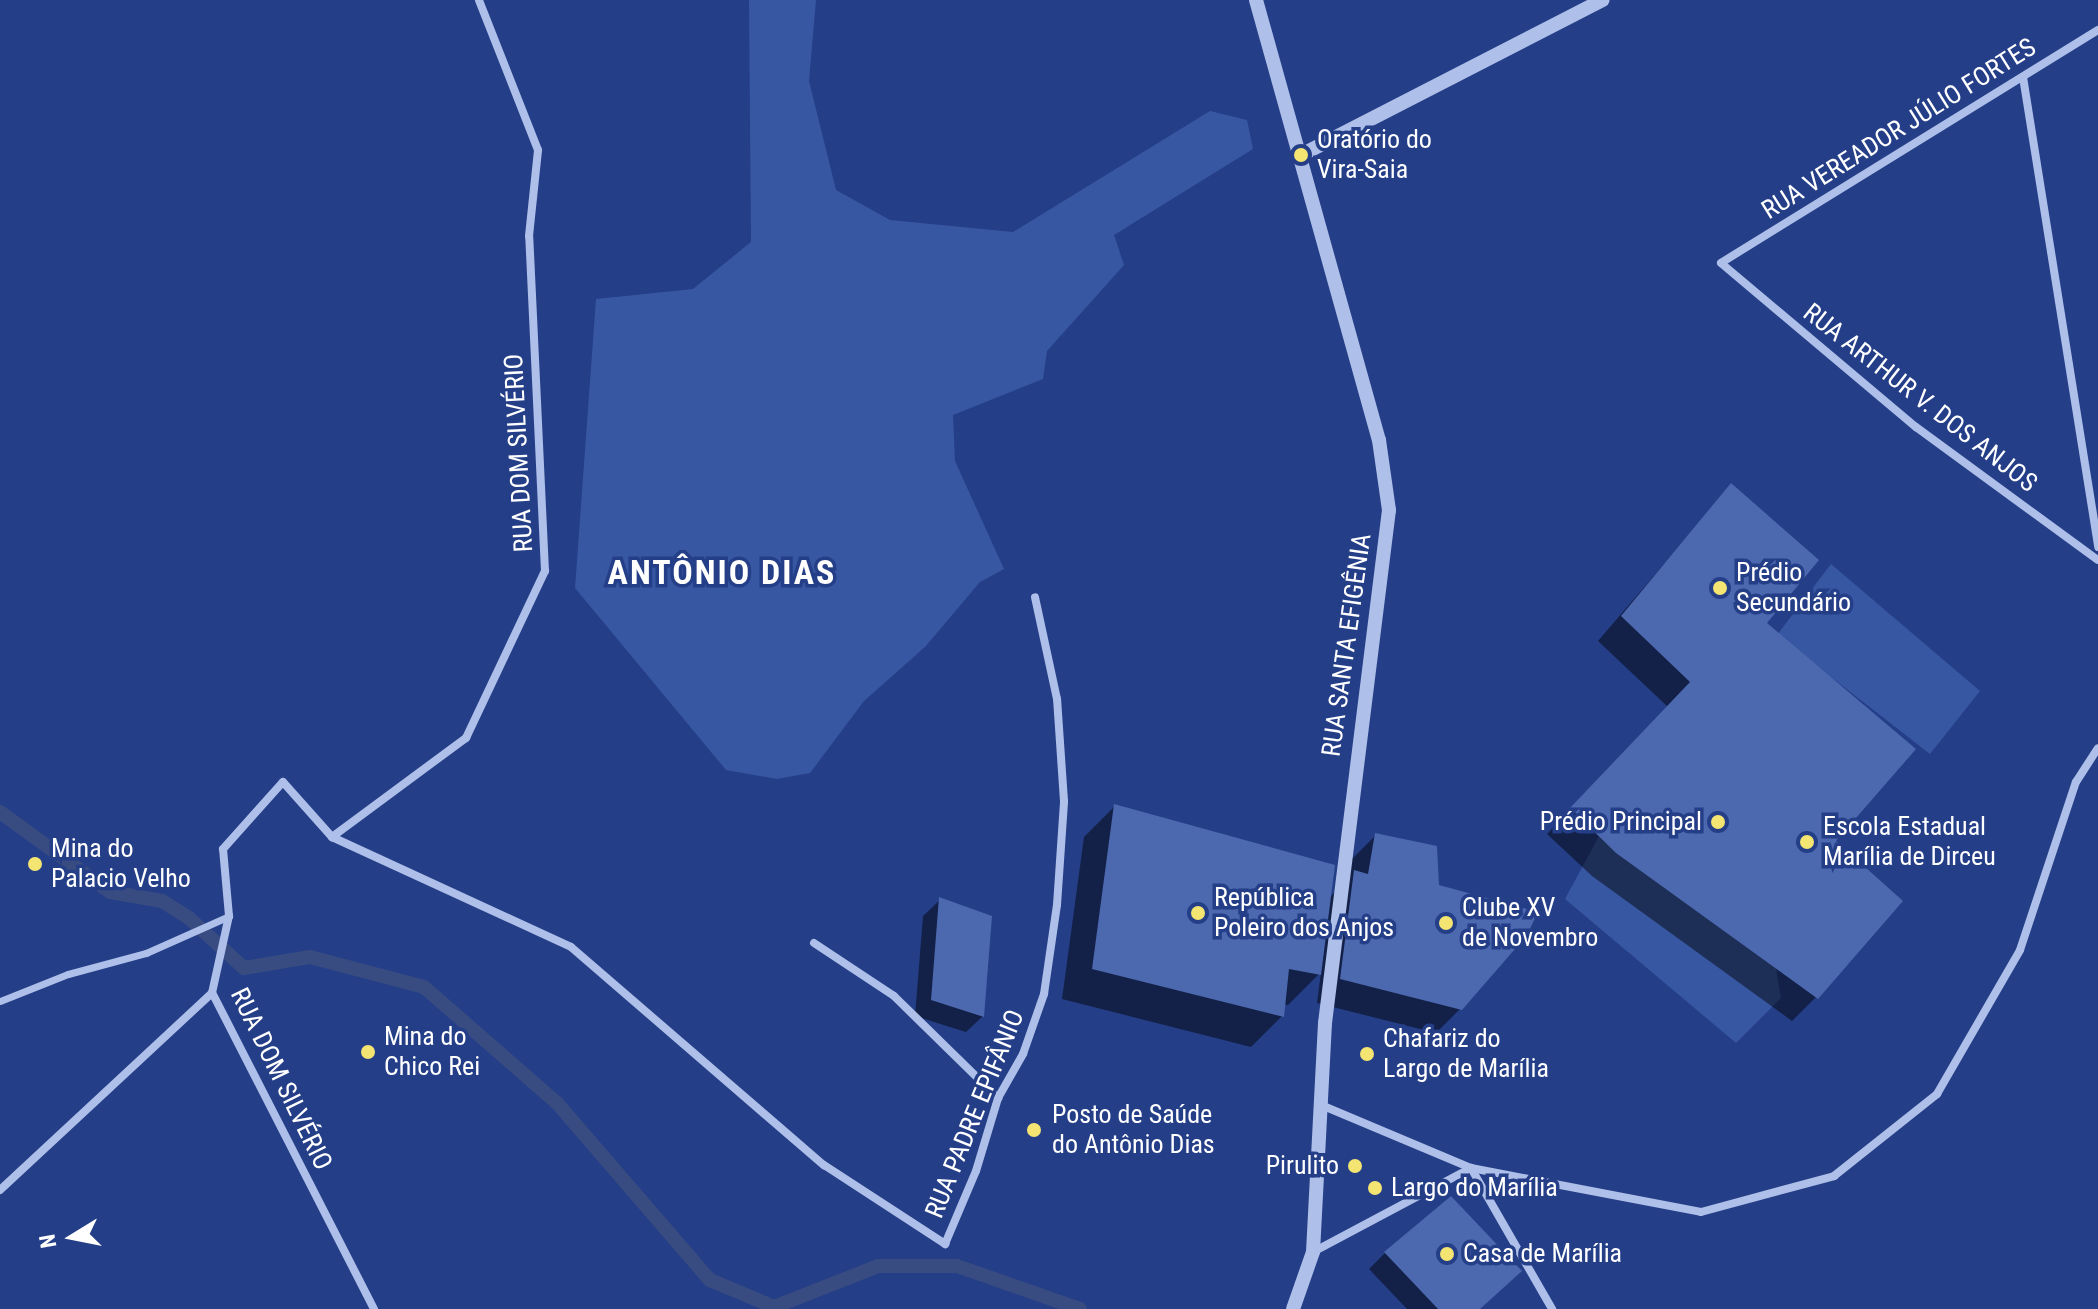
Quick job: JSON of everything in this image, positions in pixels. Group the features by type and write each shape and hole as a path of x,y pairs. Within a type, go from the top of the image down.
{"street":[{"name":"RUA DOM SILVÉRIO","path":"374,1309 212,993 229,916 223,849 283,782 332,837 466,738 545,571 529,236 538,150 479,0"},
{"name":"RUA SANTA EFIGÊNIA","path":"1256,0 1379,440 1389,510 1327,1007 1313,1252 1294,1307"},
{"path":"1301,155 1603,0"},
{"name":"RUA VEREADOR JÚLIO FORTES","path":"1721,263 2098,30"},
{"path":"2023,77 2098,547"},
{"name":"RUA ARTHUR V. DOS ANJOS","path":"1721,263 1916,427 2098,560"},
{"name":"RUA PADRE EPIFÂNIO","path":"332,837 571,947 824,1165 945,1244 976,1171 998,1098 1023,1054 1044,994 1057,905 1064,801 1057,699 1035,597"},
{"path":"1321,1105 1471,1168 1701,1212 1834,1176 1937,1094 2020,950 2076,782 2098,748"},
{"path":"0,1001 68,974 146,953 229,916"},
{"path":"814,943 894,996 998,1098"},
{"path":"0,1190 212,993"},
{"path":"1313,1252 1471,1168"},
{"path":"1471,1168 1552,1309"}],"shaded area":[{"path":"749,0 816,0 809,81 836,190 890,220 1013,232 1210,111 1247,120 1253,149 1114,235 1124,265 1047,351 1043,379 953,415 955,461 1004,569 980,582 925,647 864,701 810,773 777,779 726,770 575,588 596,299 693,289 751,242"},
{"path":"1831,564 1980,691 1930,754 1777,635"},
{"path":"1599,836 1776,968 1781,998 1736,1043 1565,899"}],"building":[{"name":"Prédio Principal","path":"1731,483 1819,560 1767,623 1916,749 1836,841 1903,901 1818,999 1616,853 1570,808 1690,682 1621,616"},
{"name":"República Poleiro dos Anjos","path":"1114,804 1335,865 1321,975 1289,969 1284,1017 1092,969"},
{"name":"Clube XV de Novembro","path":"1375,833 1437,846 1439,885 1538,912 1527,935 1462,1010 1340,979 1354,870 1368,874"},
{"path":"939,897 992,916 984,1017 931,1000"},
{"name":"Casa de Marília","path":"1451,1196 1522,1271 1480,1309 1438,1309 1384,1252"}],"waterway":[{"path":"0,812 110,892 162,901 189,918 244,968 310,957 424,987 557,1103 710,1280 772,1306"},
{"path":"769,1309 878,1266 957,1266 1080,1309"}],"place":[{"name":"Oratório do Vira-Saia","path":"1301,155"},
{"name":"Prédio Secundário","path":"1720,588"},
{"name":"Prédio Principal","path":"1718,822"},
{"name":"Escola Estadual Marília de Dirceu","path":"1807,842"},
{"name":"Mina do Palacio Velho","path":"35,864"},
{"name":"República Poleiro dos Anjos","path":"1198,913"},
{"name":"Clube XV de Novembro","path":"1446,923"},
{"name":"Mina do Chico Rei","path":"368,1052"},
{"name":"Chafariz do Largo de Marília","path":"1367,1054"},
{"name":"Posto de Saúde do Antônio Dias","path":"1034,1130"},
{"name":"Pirulito","path":"1355,1166"},
{"name":"Largo do Marília","path":"1375,1188"},
{"name":"Casa de Marília","path":"1447,1254"}],"district":[{"name":"ANTÔNIO DIAS","path":"722,573"}]}
